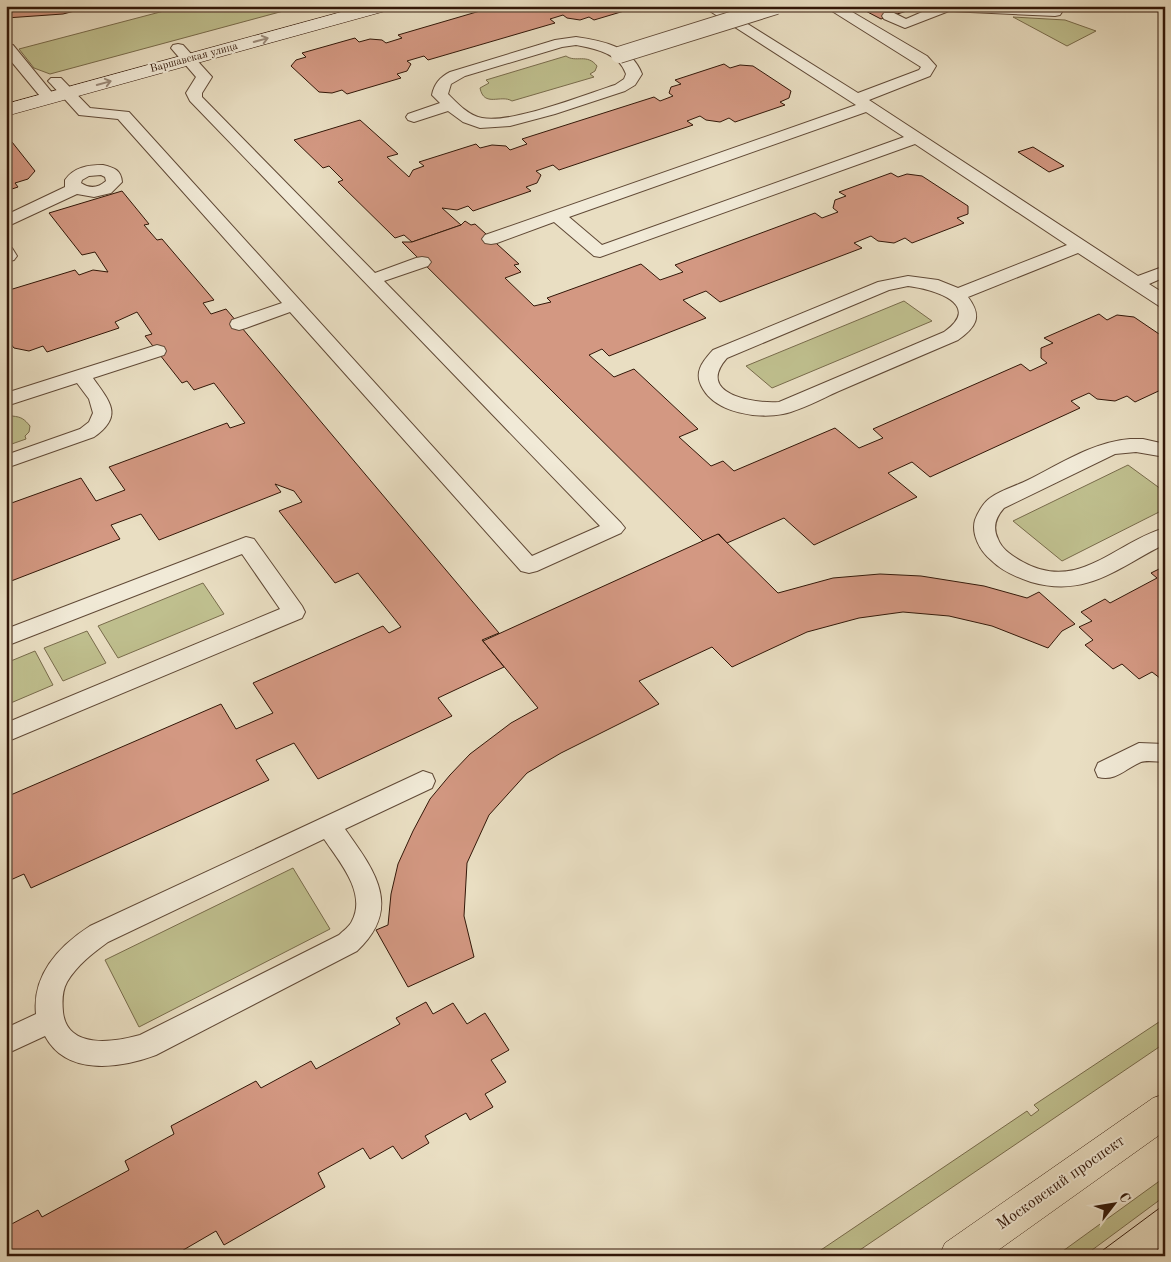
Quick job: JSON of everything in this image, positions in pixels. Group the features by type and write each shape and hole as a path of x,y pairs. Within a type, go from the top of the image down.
{"main road":[{"name":"Московский проспект","path":"958,1256 1165,1110"}],"street":[{"name":"Варшавская улица","path":"183,54 332,6"},
{"name":"Варшавская улица","path":"6,94 53,89 183,54 383,6"},
{"name":"Варшавская улица","path":"6,110 53,89"}],"lane":[{"path":"709,6 862,102 1165,302"},
{"path":"619,55 776,6"},
{"path":"491,239 862,102 925,73 929,66 922,59 831,6"},
{"path":"888,16 905,24 947,7 1055,12 1054,6"},
{"path":"576,42 606,47 619,55 632,66 634,74 630,82 516,120 498,124 481,123 466,117 440,95 440,86 447,79 560,43 576,42"},
{"path":"8,48 53,89 84,112 123,115 529,566 614,528 195,98 194,92 204,77 183,54"},
{"path":"414,117 451,105"},
{"path":"557,216 600,252 916,138"},
{"path":"6,222 76,188"},
{"path":"958,296 964,302 969,318 966,325 960,331 782,408 754,409 740,406 726,401 716,394 710,386 707,377 708,368 712,361 720,354 884,286 908,281 922,282 935,285 958,296 1079,246"},
{"path":"6,252 8,256 6,257"},
{"path":"372,280 422,262"},
{"path":"1136,283 1165,271"},
{"path":"239,324 294,305"},
{"path":"6,400 156,351"},
{"path":"6,462 87,433 99,426 104,417 102,407 82,376"},
{"path":"1165,451 1138,444 1122,445 1108,449 997,503 988,512 984,523 985,536 992,548 1003,560 1016,568 1048,578 1080,577 1165,535"},
{"path":"6,638 246,544 294,612 6,733"},
{"path":"1108,770 1139,752 1165,753"},
{"path":"328,826 360,872 369,891 370,911 363,928 348,943 154,1042 126,1052 99,1054 86,1052 72,1047 61,1038 51,1020 48,1009 48,995 53,982 68,959 93,938 328,826 423,781"},
{"path":"6,1042 51,1020"}],"green space":[{"path":"183,6 302,6 50,74 34,68 19,49"},
{"path":"1013,17 1065,20 1096,31 1067,46"},
{"path":"566,56 593,62 597,66 595,71 590,74 594,77 512,101 508,99 489,99 482,94 480,88 489,83 486,80"},
{"path":"904,301 932,321 772,388 746,366"},
{"path":"10,413 12,416 22,419 30,426 29,432 25,436 26,439 6,446 6,414"},
{"path":"1128,465 1165,492 1165,509 1062,561 1013,521"},
{"path":"203,583 224,614 118,658 98,626"},
{"path":"87,631 106,663 63,681 44,648"},
{"path":"35,651 53,685 6,705 6,663"},
{"path":"293,868 330,929 139,1027 105,960"},
{"path":"1165,1018 1165,1043 851,1256 812,1256 1027,1111 1031,1116 1039,1110 1034,1105"},
{"path":"1165,1177 1165,1196 1084,1256 1056,1256"}],"building":[{"path":"6,6 94,6 63,14 6,18"},
{"path":"497,6 641,6 594,20 589,17 580,20 567,18 563,15 550,19 555,23 428,60 424,56 407,61 411,64 407,71 397,74 401,78 347,94 342,90 332,93 319,92 291,66 296,60 306,57 302,53 355,38 359,42 370,39 382,40 386,43 402,38 398,35"},
{"path":"856,6 923,6 881,19"},
{"path":"1165,6 1165,10 1129,7"},
{"path":"724,64 730,68 740,65 753,66 791,91 789,98 780,102 785,105 735,122 729,118 720,122 706,120 700,116 687,121 693,125 559,170 553,165 536,171 541,175 537,183 526,187 531,191 473,211 468,206 457,210 442,208 461,225 412,242 404,235 395,238 338,182 343,180 329,166 323,168 294,140 360,120 398,154 387,157 409,177 413,170 424,166 419,162 476,144 480,148 492,145 506,146 510,150 527,144 522,139 654,97 660,101 673,96 669,93 671,87 681,84 675,80"},
{"path":"6,142 12,142 35,171 28,179 15,183 18,187 6,191"},
{"path":"1033,147 1064,166 1049,172 1018,152"},
{"path":"891,173 898,177 907,174 922,176 968,206 968,214 957,218 964,223 912,243 905,238 894,243 878,241 871,236 854,243 862,248 720,302 706,291 683,300 706,318 609,356 602,349 589,355 614,377 634,369 698,429 679,437 711,466 723,461 734,471 835,428 859,448 883,438 873,429 1021,364 1030,371 1047,363 1041,358 1041,348 1053,343 1044,338 1099,314 1107,320 1117,315 1134,317 1165,338 1165,388 1135,402 1127,396 1115,401 1097,399 1089,393 1071,401 1080,408 930,477 912,462 888,473 917,497 814,545 784,518 727,543 719,534 703,541 402,242 412,242 461,225 465,221 471,225 475,224 519,264 514,265 521,272 505,278 534,306 551,302 547,298 641,264 660,280 683,272 675,265 815,213 822,218 838,212 833,208 835,200 846,196 839,192"},
{"path":"122,191 149,224 144,225 157,240 162,239 214,300 203,303 211,314 226,309 499,633 482,640 504,667 438,698 452,716 318,779 294,743 256,760 269,780 31,888 24,874 6,882 6,797 221,704 236,729 273,713 253,683 383,626 389,633 401,627 358,573 335,583 279,511 302,502 294,491 275,484 281,492 159,540 141,514 111,525 120,539 6,583 6,505 81,478 96,501 125,490 109,467 227,423 230,428 245,423 214,383 194,390 187,381 182,383 145,336 152,334 137,312 115,322 119,328 47,352 43,346 29,351 14,348 10,343 6,344 6,298 9,297 6,291 75,270 79,275 93,270 108,272 95,252 82,255 49,213"},
{"path":"718,534 778,593 833,578 880,574 921,576 984,586 1027,598 1039,592 1075,624 1062,631 1048,648 992,626 949,616 903,612 859,618 807,632 732,667 712,647 639,681 659,704 561,753 527,773 489,815 467,863 464,916 474,957 408,987 376,930 388,925 391,894 398,864 413,831 430,799 470,754 511,723 538,708 483,641"},
{"path":"1165,566 1165,682 1152,672 1139,679 1122,664 1113,669 1085,645 1093,640 1079,627 1092,621 1081,612 1105,599 1110,603 1157,578 1151,573"},
{"path":"426,1002 433,1014 453,1003 467,1024 485,1013 509,1050 491,1060 506,1082 485,1094 493,1107 470,1120 466,1113 425,1136 429,1143 402,1159 393,1146 370,1159 363,1148 318,1173 325,1187 224,1245 216,1231 173,1256 6,1256 6,1227 38,1210 42,1217 129,1170 125,1161 174,1134 171,1126 256,1081 261,1088 311,1061 316,1069 400,1024 396,1018"}],"tram line":[{"path":"1095,1256 1165,1204"},
{"path":"1149,1256 1165,1244"}]}
